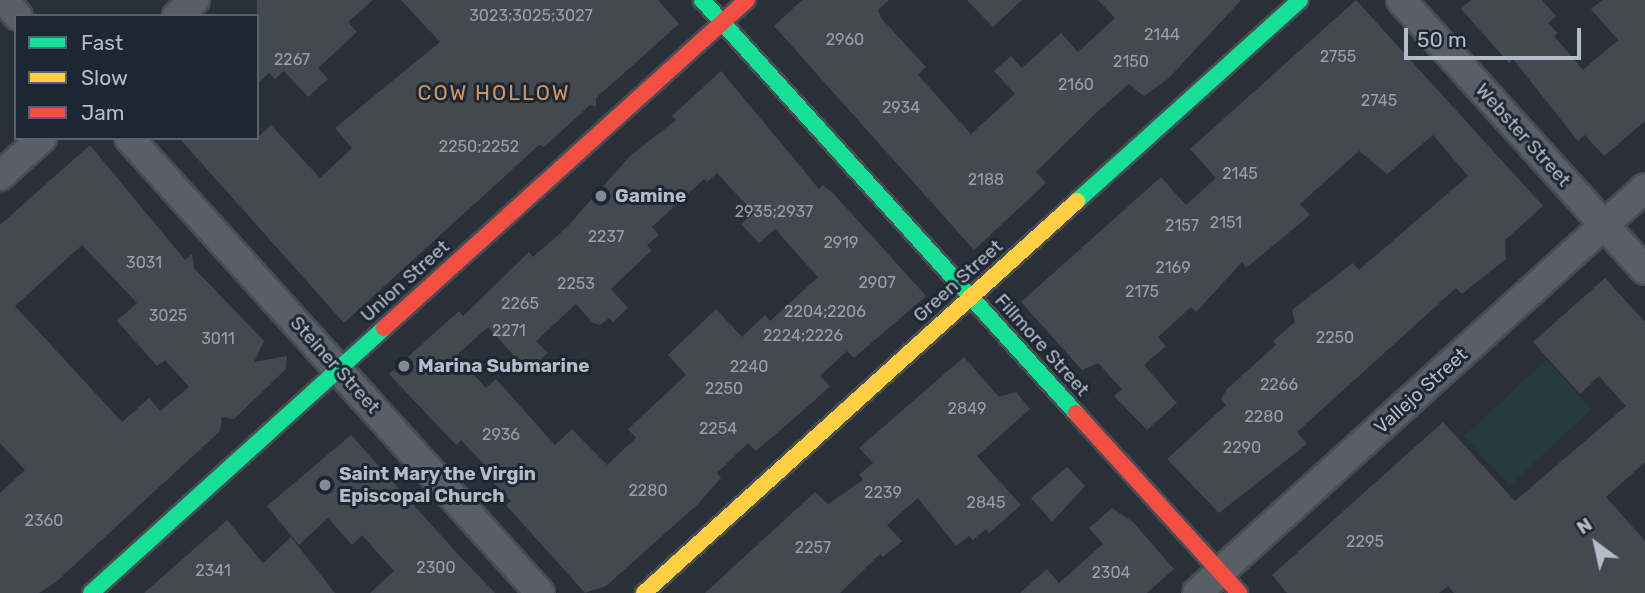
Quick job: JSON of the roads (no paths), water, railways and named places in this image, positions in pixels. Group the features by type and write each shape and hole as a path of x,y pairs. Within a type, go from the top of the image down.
{"street":[{"path":"4,0 16,14"},
{"path":"179,14 195,0"},
{"name":"Fillmore Street","path":"702,0 1239,593"},
{"name":"Union Street","path":"91,593 747,0"},
{"name":"Green Street","path":"644,593 1300,0"},
{"name":"Webster Street","path":"1401,0 1645,270"},
{"path":"0,176 40,140"},
{"name":"Steiner Street","path":"131,140 540,593"},
{"name":"Vallejo Street","path":"1197,593 1645,188"}],"place":[{"name":"Gamine","path":"601,196"},
{"name":"Marina Submarine","path":"404,366"},
{"name":"Saint Mary the Virgin Episcopal Church","path":"325,485"}],"district":[{"name":"COW HOLLOW","path":"494,93"}]}
